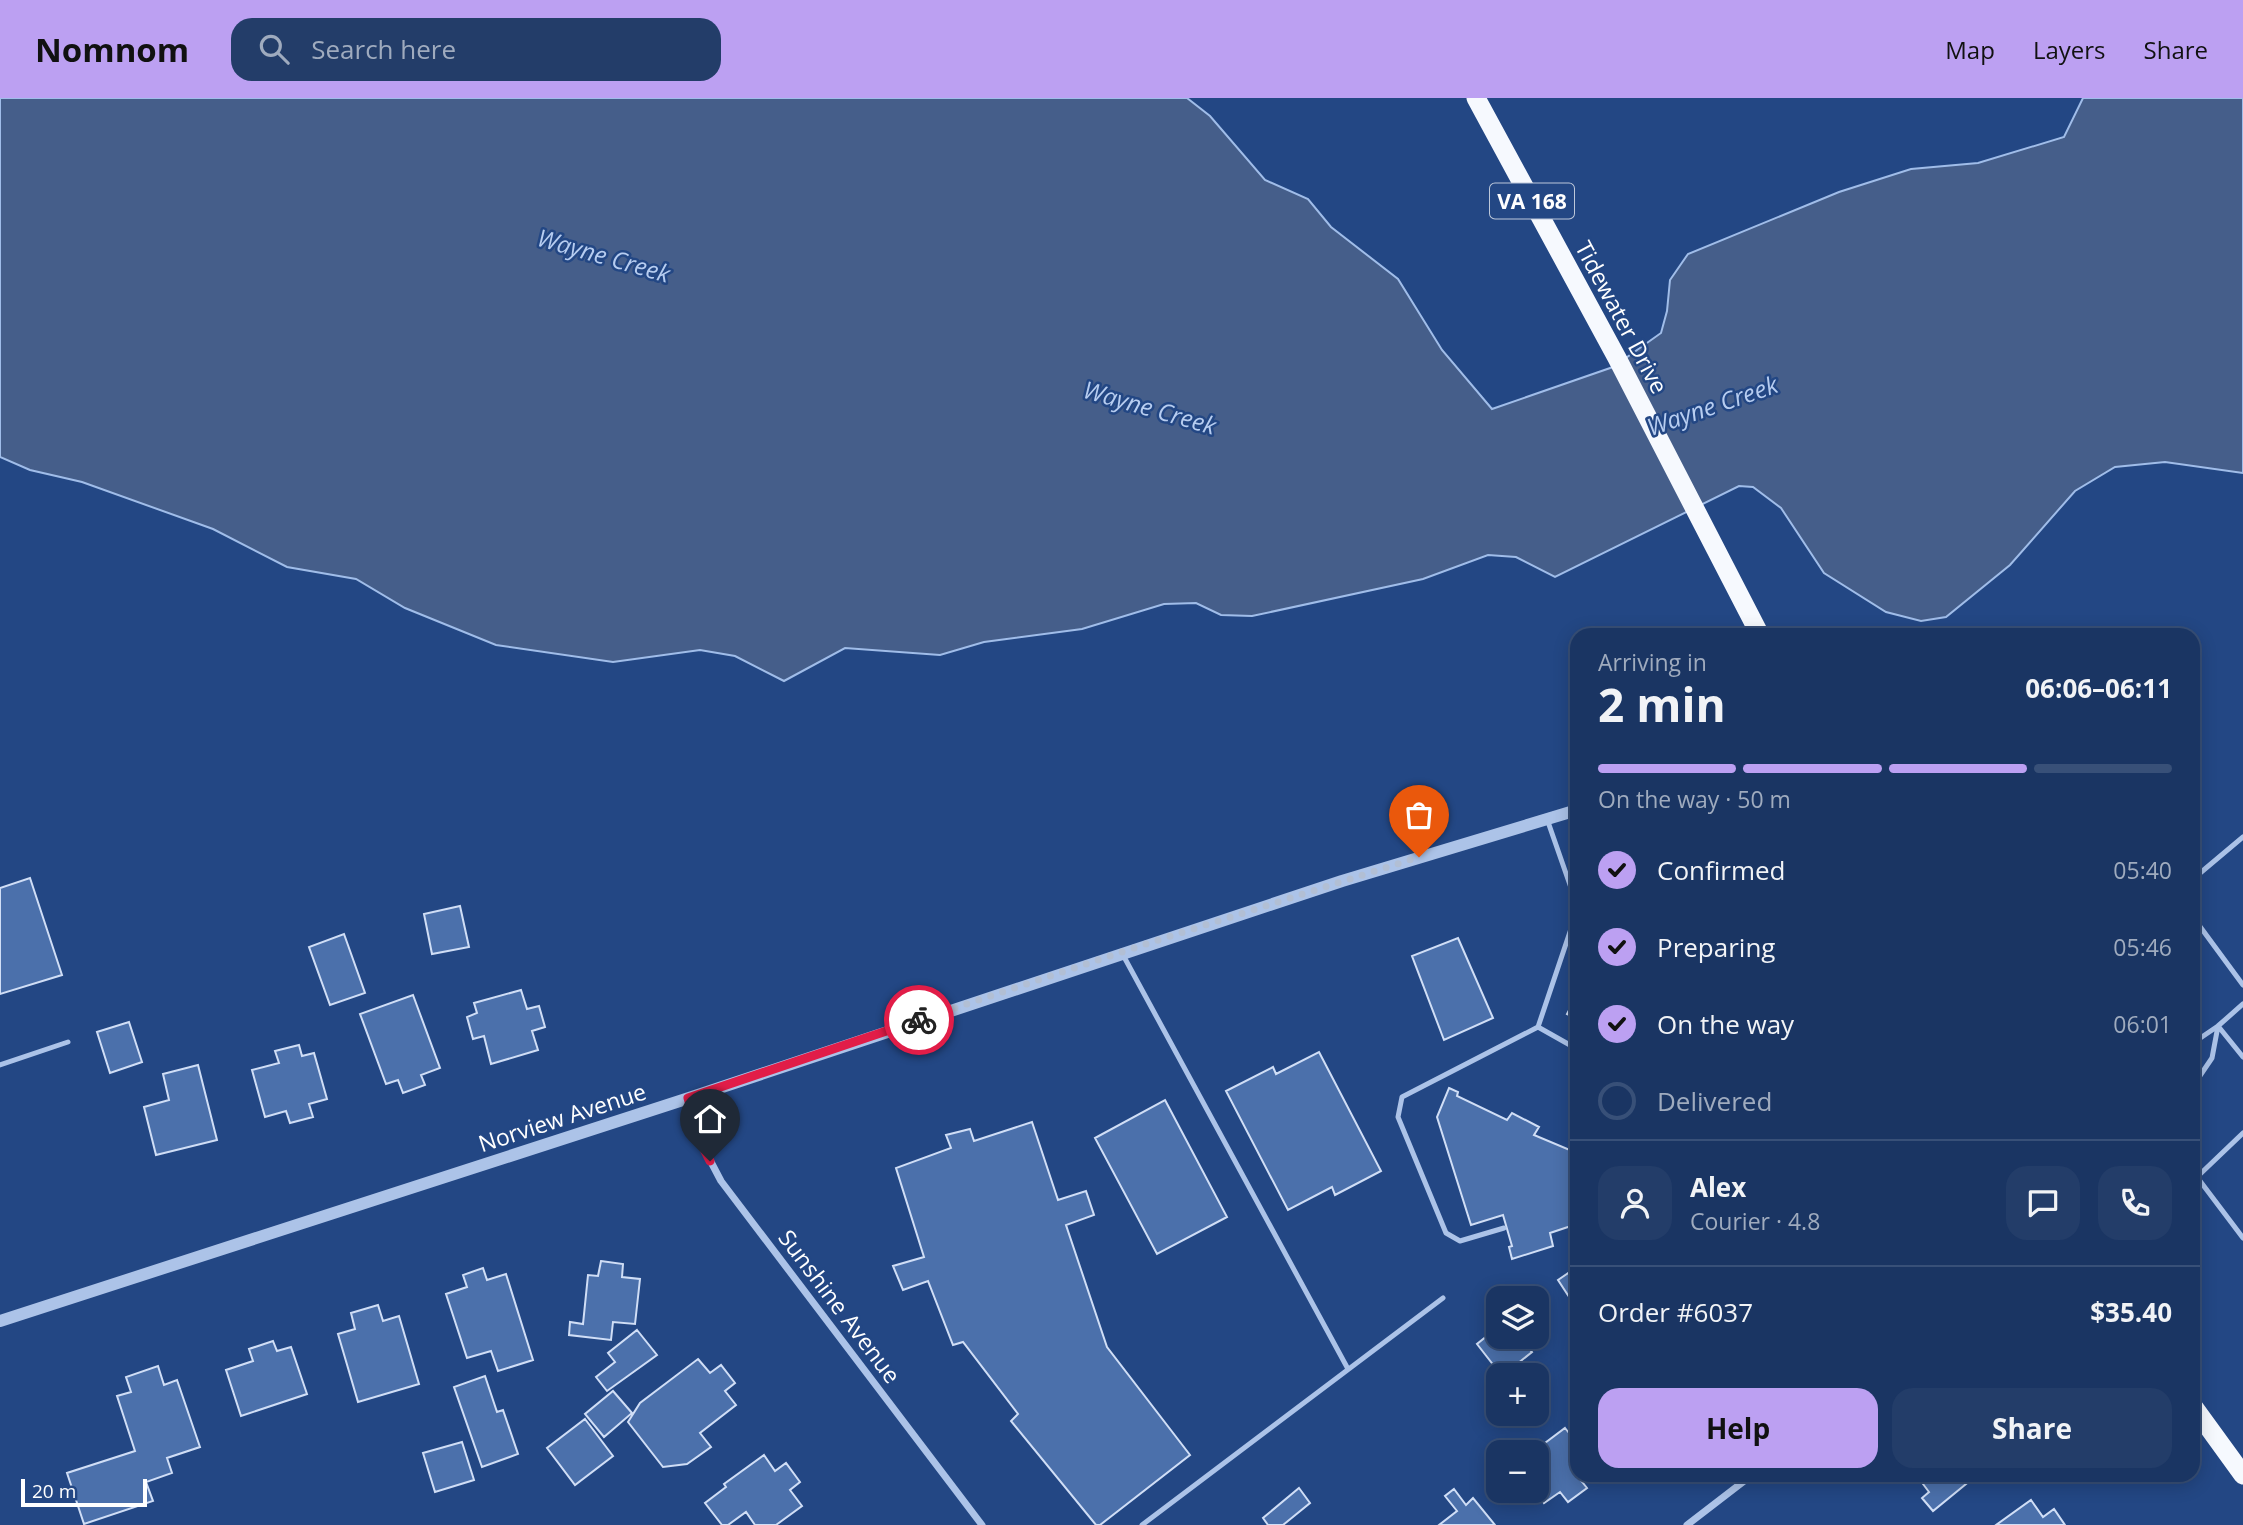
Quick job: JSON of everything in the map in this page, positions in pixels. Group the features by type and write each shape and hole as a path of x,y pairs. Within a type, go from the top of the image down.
{"highway":[{"name":"Tidewater Drive","path":"1476,98 1617,358 1756,628"},
{"path":"2200,1416 2243,1475"}],"street":[{"name":"Norview Avenue","path":"0,1321 688,1098 1122,952 1355,877 1570,812"},
{"name":"Sunshine Avenue","path":"688,1098 700,1141 721,1181 982,1525"},
{"path":"1687,1525 1743,1482"}],"lane":[{"path":"1547,819 1570,885"},
{"path":"2200,873 2243,837"},
{"path":"2200,926 2243,985"},
{"path":"1504,1228 1460,1241 1446,1233 1398,1117 1402,1097 1538,1027 1570,932"},
{"path":"1122,952 1348,1369"},
{"path":"2200,1038 2218,1027 2243,1004"},
{"path":"1538,1027 1570,1045"},
{"path":"2218,1027 2243,1056"},
{"path":"2200,1076 2212,1058 2218,1027"},
{"path":"0,1065 68,1042"},
{"path":"2200,1174 2243,1133"},
{"path":"2200,1181 2243,1238"},
{"path":"1142,1525 1443,1298"}],"water":[{"name":"Wayne Creek","path":"0,98 1187,98 1210,116 1265,180 1308,199 1331,227 1398,279 1442,350 1492,409 1613,367 1661,333 1667,311 1670,280 1688,254 1839,192 1911,169 1978,163 2064,137 2083,98 2243,98 2243,473 2165,462 2115,467 2075,491 2010,565 1946,617 1921,621 1886,612 1824,573 1781,508 1753,487 1739,486 1555,577 1516,557 1488,555 1423,579 1252,616 1221,615 1196,603 1164,604 1082,629 984,642 940,655 845,648 784,681 735,656 700,650 613,662 496,645 405,608 356,579 287,567 213,529 82,482 30,470 0,457"}],"building":[{"path":"30,878 62,975 0,994 0,888"},
{"path":"460,906 469,947 432,954 424,914"},
{"path":"344,934 365,993 330,1005 309,947"},
{"path":"1458,938 1493,1018 1444,1040 1412,956"},
{"path":"521,990 527,1009 539,1006 545,1027 532,1031 538,1050 491,1064 484,1036 473,1039 467,1017 477,1013 474,1003"},
{"path":"413,995 440,1068 421,1075 425,1085 403,1093 398,1080 386,1084 360,1014"},
{"path":"129,1022 142,1062 110,1073 97,1032"},
{"path":"299,1045 302,1056 314,1053 327,1099 309,1104 313,1117 290,1123 286,1111 265,1117 252,1070 279,1063 275,1051"},
{"path":"1319,1052 1381,1171 1335,1195 1332,1187 1288,1210 1226,1091 1273,1067 1276,1074"},
{"path":"198,1065 217,1140 156,1155 144,1107 169,1100 163,1074"},
{"path":"1449,1088 1458,1092 1457,1096 1507,1120 1512,1113 1539,1127 1534,1135 1570,1150 1570,1226 1550,1233 1553,1246 1512,1259 1509,1247 1512,1246 1503,1215 1471,1225 1437,1117"},
{"path":"1165,1100 1227,1217 1157,1254 1095,1138"},
{"path":"1032,1122 1058,1200 1086,1191 1094,1215 1066,1225 1107,1347 1190,1455 1100,1525 1096,1525 1011,1421 1018,1414 963,1342 953,1345 928,1281 903,1290 893,1266 924,1257 896,1168 951,1148 946,1135 970,1129 974,1141"},
{"path":"601,1261 623,1264 622,1277 640,1279 635,1324 613,1322 611,1340 569,1335 570,1322 583,1324 588,1275 598,1276"},
{"path":"483,1268 487,1280 506,1274 533,1360 498,1371 491,1351 467,1358 446,1294 467,1287 463,1275"},
{"path":"1570,1272 1570,1298 1558,1280"},
{"path":"378,1305 383,1321 399,1316 419,1384 358,1402 338,1334 355,1329 351,1313"},
{"path":"637,1330 657,1355 607,1391 596,1377 615,1362 608,1353"},
{"path":"1486,1337 1486,1349 1529,1349 1532,1352 1518,1363 1492,1363 1477,1344"},
{"path":"273,1341 277,1351 291,1347 307,1394 241,1416 226,1370 253,1361 249,1349"},
{"path":"698,1359 710,1373 721,1365 735,1383 725,1391 736,1405 700,1433 711,1447 687,1464 663,1467 628,1422 640,1403"},
{"path":"158,1366 164,1385 177,1380 200,1447 167,1458 172,1473 146,1482 153,1501 84,1524 67,1473 135,1451 117,1396 131,1392 126,1377"},
{"path":"485,1376 497,1412 503,1410 518,1454 482,1467 454,1387"},
{"path":"613,1391 632,1413 604,1437 585,1414"},
{"path":"585,1419 613,1456 575,1485 547,1448"},
{"path":"1565,1428 1570,1434 1570,1482 1582,1482 1587,1488 1568,1502 1560,1492 1549,1500 1549,1440"},
{"path":"462,1442 474,1480 435,1492 423,1453"},
{"path":"764,1455 775,1471 786,1463 800,1482 790,1490 802,1506 776,1525 755,1525 746,1512 728,1525 722,1525 705,1503 726,1487 724,1484"},
{"path":"1922,1482 1968,1482 1933,1511 1922,1498 1929,1492"},
{"path":"1299,1488 1310,1503 1283,1525 1268,1525 1263,1518"},
{"path":"1454,1489 1466,1505 1473,1498 1495,1525 1439,1525 1457,1511 1445,1496"},
{"path":"2031,1500 2043,1517 2054,1509 2065,1525 1996,1525"}],"way so far":[{"path":"919,1020 1419,857"}],"route":[{"path":"710,1161 700,1141 688,1098 919,1020"}]}
